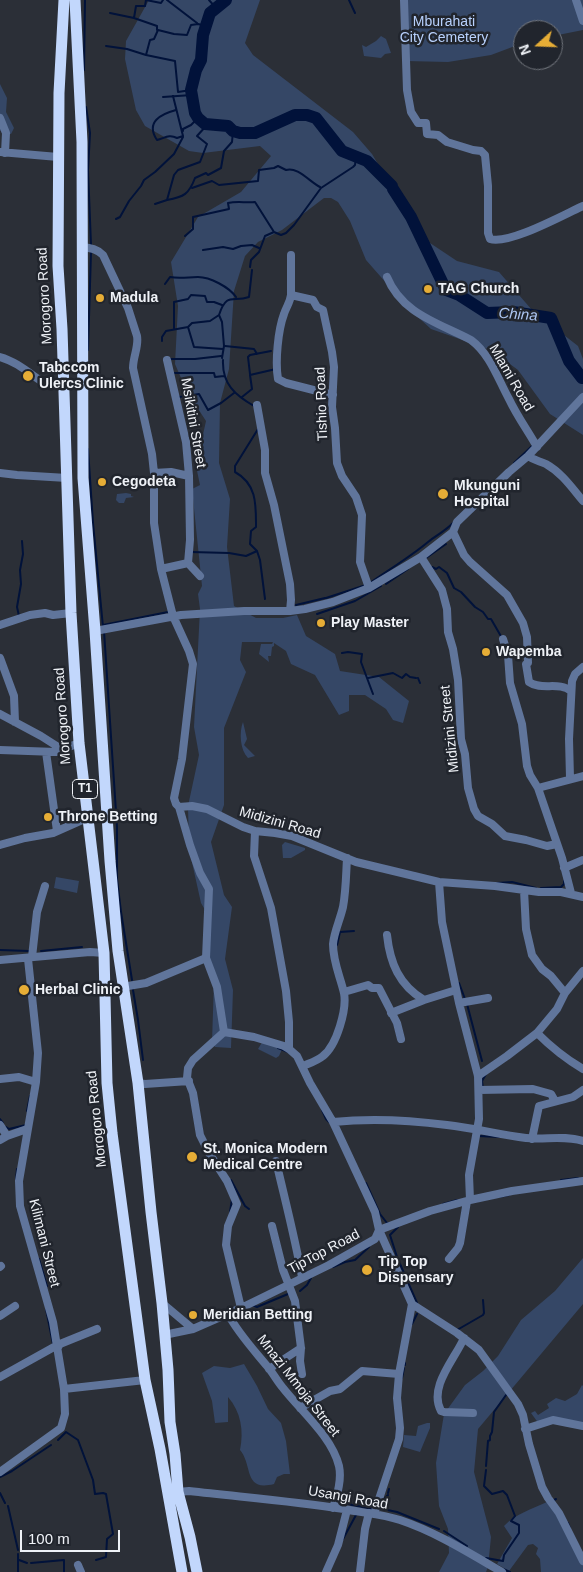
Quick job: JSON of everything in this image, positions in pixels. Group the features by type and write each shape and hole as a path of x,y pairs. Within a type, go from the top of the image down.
{"highway":[{"name":"Morogoro Road","path":"64,0 59,92 58,266 62,330 71,613 79,743 104,953 108,1093 112,1133 145,1380 160,1449 182,1572"},
{"name":"T1","path":"76,0 82,135 83,478 109,853 122,987 135,1054 150,1212 162,1303 178,1492 197,1572"}],"street":[{"path":"404,0 407,90 411,112 418,123 426,124 426,134 438,135 447,142 481,151 485,155 488,186 488,233 490,239 514,237 583,206"},
{"path":"576,0 583,21"},
{"path":"0,118 6,133 2,152 58,157"},
{"path":"82,247 97,250 103,256 128,308 138,340 133,368 144,412 154,473 154,523 161,569 173,616 189,650 193,669 186,710 182,759 174,798 179,807 200,872 208,889 206,958 217,987 224,1032"},
{"path":"291,255 291,295 280,330 276,361 278,379 286,383 333,395"},
{"name":"Mlami Road","path":"387,277 395,294 412,311 478,345 518,417 537,446"},
{"name":"Tishio Road","path":"291,295 313,300 317,307 323,310 334,367 332,407 337,463 342,476 356,497 362,515 360,562 369,588"},
{"path":"0,357 36,376 42,382 64,387"},
{"name":"Msikitini Street","path":"167,360 186,442 190,476 188,563"},
{"path":"95,631 173,616 305,609 333,602 369,588 421,557 453,532 457,522 528,456 583,397"},
{"path":"257,406 265,450 265,473 274,506 290,584 290,611"},
{"path":"528,456 537,462 545,463 561,475 583,502"},
{"path":"154,473 171,472 190,476"},
{"path":"0,473 17,476 67,478"},
{"path":"453,532 464,555 478,570 508,595 521,619 527,636 528,663 526,668 529,682 538,686 564,686 571,691"},
{"name":"Midizini Street","path":"421,557 442,590 447,609 448,632 458,680 461,738 465,754 468,788 474,809 478,816 492,824 505,836 547,846 557,844"},
{"path":"161,569 188,563 200,576"},
{"path":"0,625 30,615 71,613"},
{"path":"503,639 508,654 510,683 522,724 527,766 538,788 571,893"},
{"path":"0,658 14,700 15,722"},
{"path":"570,778 571,691 573,678 583,666"},
{"path":"0,714 63,750"},
{"path":"0,750 46,752 63,750 79,743"},
{"path":"46,752 57,831"},
{"path":"538,788 583,776"},
{"name":"Midizini Road","path":"179,807 192,806 207,809 234,824 255,831 292,836 371,866 439,882 571,893 583,897"},
{"path":"0,845 57,831 88,817"},
{"path":"255,831 254,856 272,914 286,991 290,1022 289,1048"},
{"path":"303,1066 322,1057 329,1051 344,1012 344,992 335,961 333,943 345,895 347,858"},
{"path":"564,868 583,860"},
{"path":"439,882 442,922 459,1003 478,1076 480,1119 469,1175 469,1200 460,1243 449,1259"},
{"name":"Kilimani Street","path":"0,1472 61,1428 65,1414 64,1389 53,1322 20,1206 19,1181 36,1082 38,1052 30,958 37,912 45,886"},
{"path":"524,890 526,930 532,955 542,969 551,976 565,993"},
{"path":"387,935 390,956 399,978 424,1000"},
{"path":"0,960 90,952 104,953"},
{"path":"122,987 146,983 206,958"},
{"path":"478,1076 508,1056 537,1032 557,1010 565,993 583,971"},
{"path":"344,992 368,985 372,988 379,988 397,1023 401,1039"},
{"path":"391,1013 456,990"},
{"path":"459,1003 488,998"},
{"path":"224,1032 254,1037 289,1048 303,1066 310,1083 333,1122 375,1212 379,1230 412,1304 479,1350 518,1404 542,1487 559,1513 583,1561"},
{"path":"224,1032 190,1064 187,1072 193,1092 200,1135 209,1154 228,1181 237,1204 228,1226 226,1244 241,1308"},
{"path":"537,1032 550,1046 582,1066"},
{"path":"0,1079 19,1077 36,1082"},
{"path":"138,1083 189,1081"},
{"path":"479,1090 537,1089 551,1094 554,1102"},
{"path":"532,1139 539,1106 573,1097 583,1090"},
{"path":"333,1122 406,1121 446,1125 503,1136 583,1141"},
{"path":"0,1125 3,1138 27,1129"},
{"path":"276,1161 279,1179 291,1220 302,1277"},
{"name":"TipTop Road","path":"164,1335 194,1329 241,1308 329,1265 375,1239 379,1230 430,1211 512,1191 583,1181"},
{"path":"272,1226 283,1270 295,1301 302,1374"},
{"path":"162,1303 194,1329"},
{"path":"360,1572 365,1529 399,1439 399,1374 412,1304"},
{"path":"0,1316 15,1306"},
{"name":"Mnazi Mmoja Street","path":"228,1314 234,1326 327,1443 338,1464 340,1474 333,1508"},
{"path":"0,1377 54,1347 57,1349 60,1344 97,1329"},
{"path":"464,1338 439,1383 439,1406 441,1411 444,1412 473,1413"},
{"path":"269,1369 301,1348"},
{"path":"300,1408 330,1391 340,1389 362,1371 399,1374"},
{"path":"64,1389 145,1380"},
{"path":"525,1429 553,1420 583,1426"},
{"name":"Usangi Road","path":"178,1492 188,1491 293,1501 372,1513 400,1520 423,1530 453,1544 502,1572"},
{"path":"326,1572 338,1545 347,1510"}],"green space":[{"path":"149,0 260,0 245,43 253,55 353,132 372,154 421,237 457,261 499,272 532,310 578,346 583,359 583,435 550,414 518,370 491,350 431,329 409,309 366,260 350,221 338,202 331,198 324,198 282,230 258,242 245,256 234,291 229,369 220,403 219,463 230,499 227,547 234,606 256,618 283,618 297,615 306,636 335,654 340,671 379,677 409,701 403,723 393,720 386,709 365,695 349,695 349,711 339,715 315,675 291,664 286,651 274,643 271,656 268,656 269,662 259,654 261,644 272,644 273,642 242,642 240,660 246,672 224,728 224,805 211,842 224,895 232,907 225,959 233,990 231,1048 215,1047 212,1042 214,981 209,962 208,915 201,903 189,849 188,806 199,755 194,727 200,609 198,594 202,586 192,489 200,485 196,466 206,421 187,392 175,364 178,306 171,262 198,217 241,192 271,156 260,146 203,153 189,151 145,126 136,110 125,59 126,41"},
{"name":"Mburahati City Cemetery","path":"404,0 583,0 583,30 563,34 563,20 513,20 513,47 491,55 448,62 406,61"},
{"path":"381,36 386,39 391,53 385,54 381,58 364,56 362,45 366,47"},
{"path":"0,84 7,98 6,112 14,128 11,134 2,133 0,130"},
{"path":"126,493 134,497 126,498 124,503 119,503 116,500 117,494"},
{"path":"243,722 247,739 244,745 255,756 248,758 245,755 241,741"},
{"path":"285,842 305,848 305,850 291,858 283,858 282,845"},
{"path":"56,877 79,881 77,893 54,888"},
{"path":"264,1039 283,1047 279,1056 276,1058 258,1049"},
{"path":"583,1258 583,1304 478,1429 474,1472 491,1537 486,1572 439,1572 449,1553 448,1529 439,1506 436,1463 444,1414 465,1385 498,1356 521,1320 555,1291"},
{"path":"244,1364 268,1409 281,1423 286,1441 290,1474 277,1477 274,1484 257,1484 250,1476 244,1456 240,1450 242,1436 239,1415 228,1397 228,1422 215,1423 212,1401 202,1373 214,1366 230,1368"},
{"path":"582,1385 583,1425 545,1419 539,1424 531,1413 535,1411 538,1415 549,1408 547,1404 556,1398 565,1401 577,1394"},
{"path":"430,1423 430,1428 420,1452 403,1447 404,1435 416,1436 418,1426"},
{"path":"551,1502 583,1561 583,1572 541,1572 540,1559 536,1554 538,1548 533,1544 528,1545 509,1571 497,1564 512,1538 504,1526 518,1515"}],"waterway":[{"path":"84,70 85,0"},
{"path":"110,13 134,18 136,6 145,6 146,0 161,3 163,0"},
{"path":"167,0 197,23"},
{"path":"209,0 216,8"},
{"name":"China","path":"226,0 210,13 203,35 201,60 196,70 191,90 195,113 198,118 205,124 228,126 233,131 240,133 255,133 295,115 307,115 316,118 342,151 367,161 392,186"},
{"path":"349,0 355,13"},
{"path":"134,18 157,26 157,30"},
{"path":"106,46 127,49 146,55 150,40 154,39 158,30 187,35 191,25 206,26"},
{"path":"146,55 175,61 178,92 191,90"},
{"path":"163,97 192,95"},
{"path":"173,96 183,136 177,138 169,136 157,140 153,128 156,120 176,110"},
{"path":"86,107 90,133 88,170 91,245"},
{"path":"183,131 183,129 191,125 198,118"},
{"path":"155,204 167,200 174,175 178,170 200,162 207,144 197,136 206,126 205,124"},
{"path":"167,200 178,198 185,194 195,178 206,173 208,175 221,168 224,151 232,142 233,131"},
{"path":"116,219 120,217 144,180 174,154 183,137"},
{"path":"250,267 251,260 259,252 265,236 274,232 281,235 286,233 321,188 353,167 356,157"},
{"path":"192,188 212,181 219,185 258,181 259,170 278,166 286,170 295,170 320,187"},
{"name":"China","path":"393,189 411,217 446,290 459,295 487,313 513,312 551,318 569,361 582,378"},
{"path":"185,236 193,229 193,217 229,209 228,203 235,202 255,202 274,232"},
{"path":"203,250 223,247 233,249 252,245 259,248"},
{"path":"88,350 91,252"},
{"path":"222,358 224,346 222,322 219,315 228,300 249,297 252,270"},
{"path":"165,284 170,277 203,277 224,286 236,297"},
{"path":"174,328 174,302 188,299 191,295 205,296 207,302 222,305"},
{"path":"188,327 192,323 210,321 219,315"},
{"path":"162,341 166,331 188,327 194,347 223,349"},
{"path":"225,346 254,349 257,354"},
{"path":"250,374 248,357 271,351"},
{"path":"171,359 221,356"},
{"path":"223,360 225,376 231,388 241,398 254,406"},
{"path":"242,397 252,389 250,375 276,369"},
{"path":"174,373 214,373 215,377 224,376"},
{"path":"179,397 199,394 208,410 234,393"},
{"path":"258,429 235,466 235,472 248,483 254,496 256,527 251,531 250,544 257,551 260,560 265,599"},
{"path":"514,463 532,446"},
{"path":"88,449 103,627"},
{"path":"370,583 453,523"},
{"path":"19,616 17,607 21,584 22,541"},
{"path":"426,558 446,544"},
{"path":"191,552 229,553 246,556 257,551"},
{"path":"432,567 436,569 439,567 447,573 454,588 483,612 488,619 491,619 502,638"},
{"path":"386,584 408,569"},
{"path":"326,598 366,585"},
{"path":"317,614 355,601 381,586"},
{"path":"296,605 325,598"},
{"path":"103,625 168,612"},
{"path":"104,631 117,827 117,879 132,980"},
{"path":"342,653 362,654 361,662 373,694"},
{"path":"368,678 393,673 402,678 406,674 416,678"},
{"path":"418,678 420,683"},
{"path":"541,888 561,887 564,881"},
{"path":"497,883 512,882 536,888"},
{"path":"337,945 340,932 354,931"},
{"path":"41,951 82,947"},
{"path":"0,950 29,951"},
{"path":"459,983 465,999"},
{"path":"133,990 143,1060"},
{"path":"467,1004 482,1061"},
{"path":"278,1048 288,1052"},
{"path":"483,1089 482,1081 486,1074"},
{"path":"27,1111 30,1096"},
{"path":"322,1110 329,1122"},
{"path":"0,1119 3,1123"},
{"path":"6,1127 9,1129 26,1124"},
{"path":"479,1136 499,1137"},
{"path":"16,1179 17,1169"},
{"path":"561,1180 578,1178"},
{"path":"231,1180 245,1206 249,1209"},
{"path":"366,1183 380,1214 389,1223"},
{"path":"499,1197 509,1195"},
{"path":"230,1212 232,1199"},
{"path":"443,1204 457,1200"},
{"path":"398,1227 390,1235 397,1257 417,1303"},
{"path":"333,1267 355,1260 369,1247"},
{"path":"39,1259 47,1286"},
{"path":"300,1291 311,1278"},
{"path":"252,1305 257,1307 288,1294"},
{"path":"457,1330 483,1315 483,1300"},
{"path":"46,1309 53,1344"},
{"path":"412,1324 417,1314"},
{"path":"402,1378 404,1368"},
{"path":"486,1466 488,1441 492,1432 494,1412 506,1395"},
{"path":"58,1440 66,1432 78,1440 93,1480 95,1494 106,1494 113,1534 107,1539 106,1557 96,1560"},
{"path":"0,1477 51,1445"},
{"path":"486,1470 484,1486 492,1494 503,1491 507,1495 515,1516 511,1521 519,1525 519,1533 504,1555 503,1561 486,1558"},
{"path":"388,1493 389,1489"},
{"path":"0,1493 5,1503"},
{"path":"381,1502 388,1495"},
{"path":"338,1499 352,1505 374,1509"},
{"path":"8,1506 18,1550"},
{"path":"378,1508 397,1512 439,1529"},
{"path":"343,1539 356,1515"},
{"path":"568,1523 570,1528"},
{"path":"444,1531 467,1546"},
{"path":"18,1554 18,1572"},
{"path":"19,1560 27,1563"},
{"path":"31,1563 64,1560 64,1572"},
{"path":"503,1569 510,1572"}],"place":[{"name":"TAG Church","path":"428,289"},
{"name":"Madula","path":"100,298"},
{"name":"Tabccom Ulercs Clinic","path":"28,376"},
{"name":"Cegodeta","path":"102,482"},
{"name":"Mkunguni Hospital","path":"443,494"},
{"name":"Play Master","path":"321,623"},
{"name":"Wapemba","path":"486,652"},
{"name":"Throne Betting","path":"48,817"},
{"name":"Herbal Clinic","path":"24,990"},
{"name":"St. Monica Modern Medical Centre","path":"192,1157"},
{"name":"Tip Top Dispensary","path":"367,1270"},
{"name":"Meridian Betting","path":"193,1315"}]}
